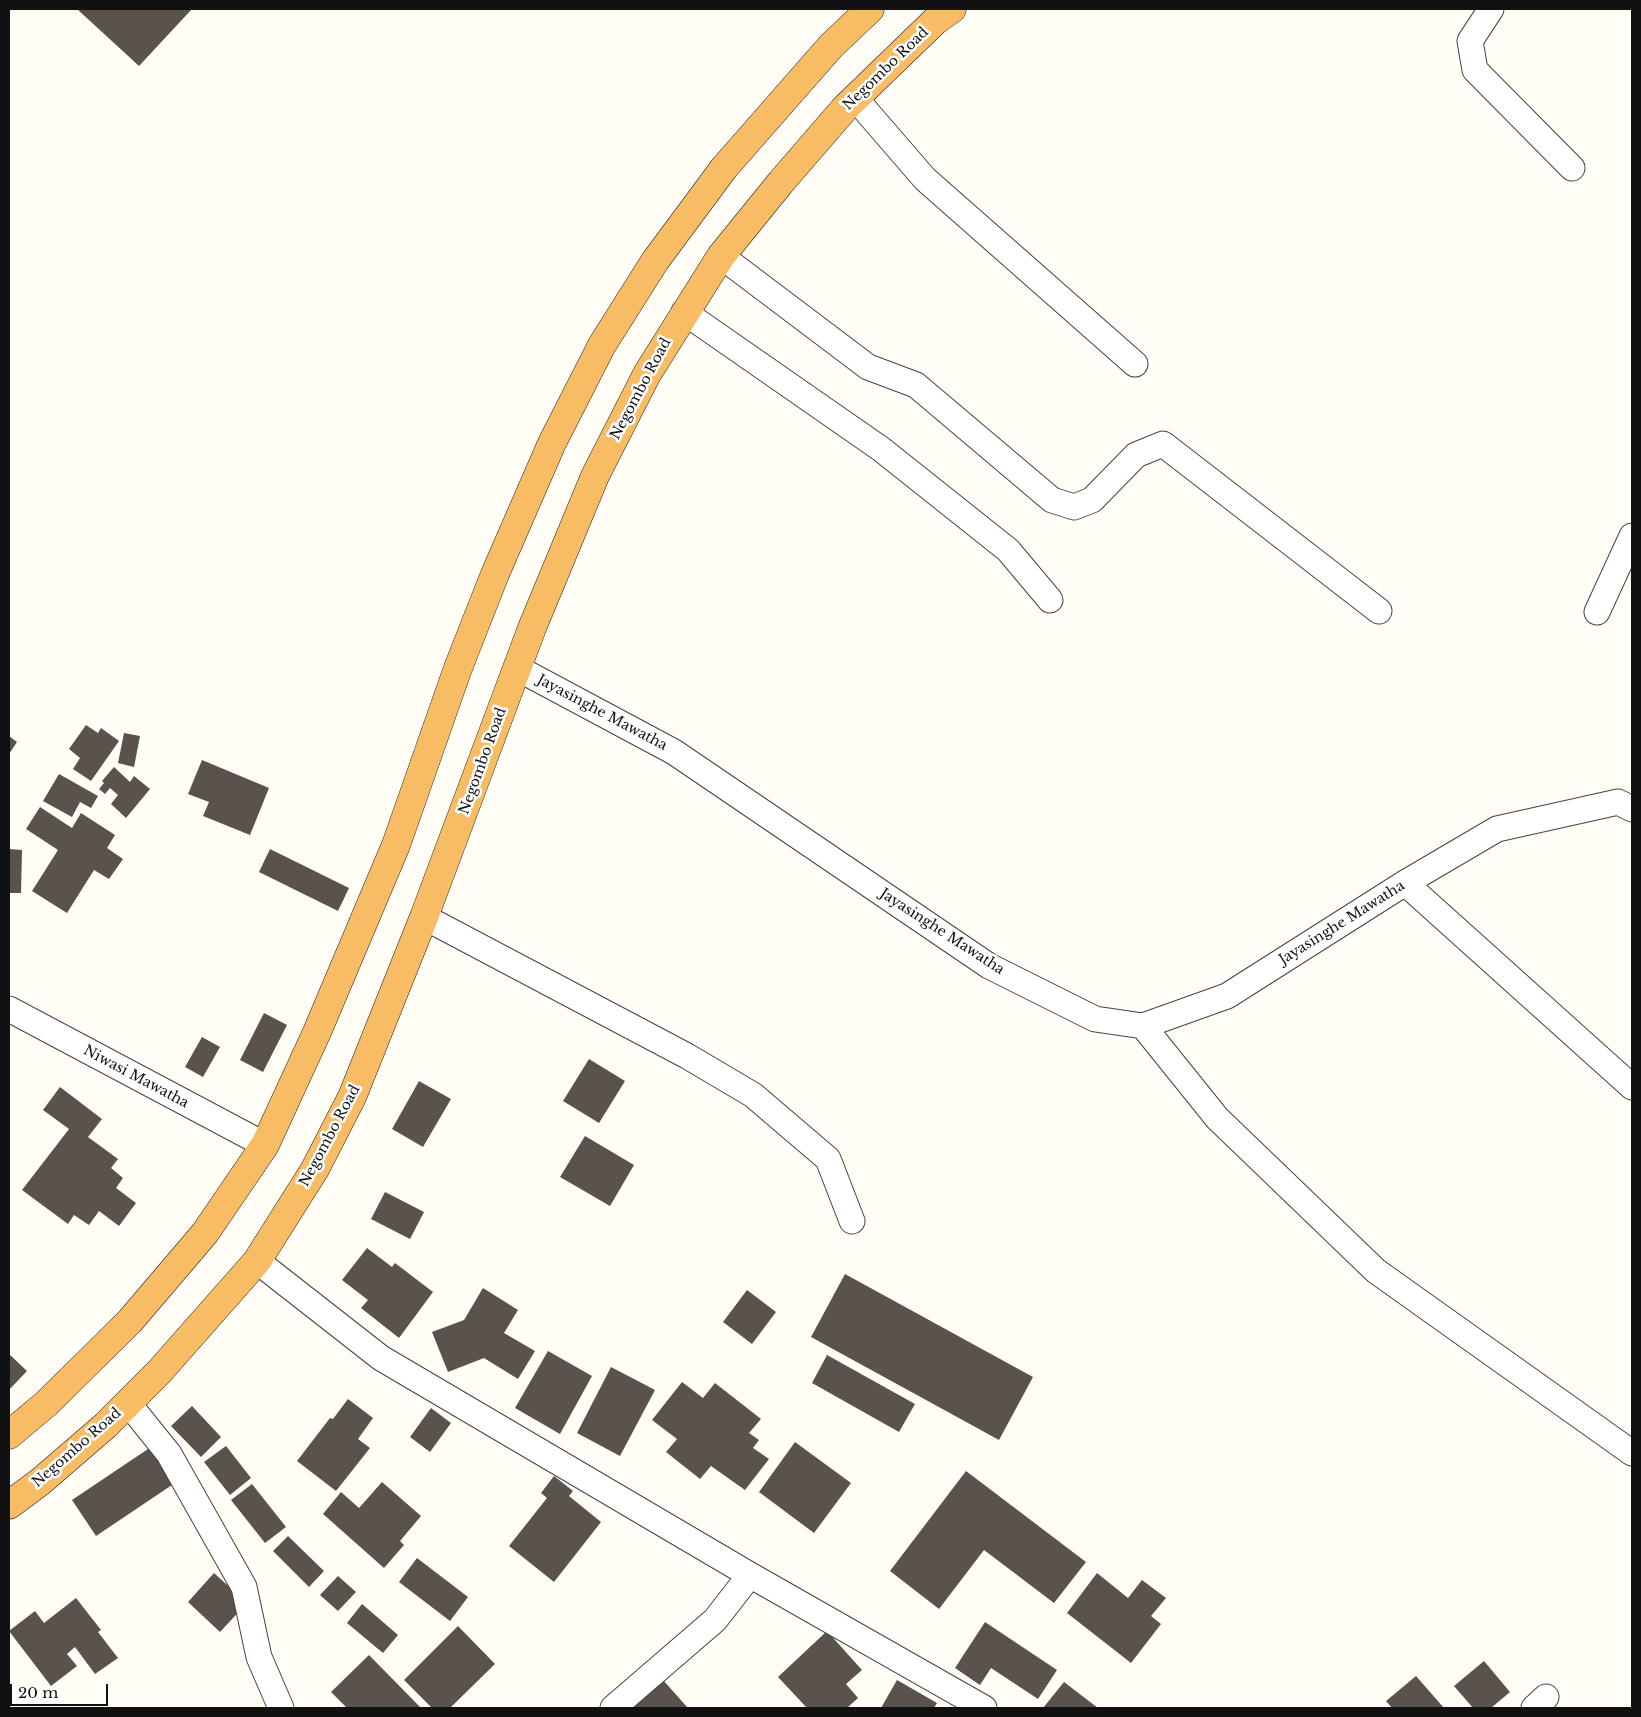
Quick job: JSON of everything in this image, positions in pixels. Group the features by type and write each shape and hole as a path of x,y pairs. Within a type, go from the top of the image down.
{"highway":[{"path":"9,1435 47,1403 130,1321 205,1233 265,1145 317,1032 396,845 458,668 495,574 552,443 602,345 655,261 724,168 831,46 870,9"},
{"name":"Negombo Road","path":"9,1505 40,1482 106,1425 204,1322 257,1261 315,1169 352,1097 424,917 532,628 595,476 647,374 684,312 721,256 781,182 855,98 935,21 952,9"}],"street":[{"path":"1491,9 1470,41 1475,70 1572,168"},
{"path":"855,98 925,178 1135,364"},
{"path":"721,256 868,367 916,385 1052,500 1074,507 1092,500 1136,455 1163,444 1378,611"},
{"path":"684,312 889,455 1008,550 1050,600"},
{"path":"1597,612 1632,536"},
{"name":"Jayasinghe Mawatha","path":"517,668 674,752 990,966 1095,1019 1143,1026 1227,996 1405,883 1498,829 1618,802 1632,809"},
{"path":"1405,883 1632,1087"},
{"path":"424,917 687,1056 753,1095 828,1159 852,1221"},
{"name":"Niwasi Mawatha","path":"9,1009 265,1145"},
{"path":"1143,1026 1217,1118 1376,1271 1632,1453"},
{"path":"257,1261 381,1358 750,1575 984,1708"},
{"path":"128,1403 169,1454 244,1587 259,1657 281,1708"},
{"path":"613,1708 715,1620 750,1575"}],"building":[{"path":"77,9 192,9 139,66"},
{"path":"86,725 98,733 101,728 119,741 91,781 73,769 80,758 69,749"},
{"path":"124,733 140,736 134,767 118,763"},
{"path":"9,736 17,742 9,754"},
{"path":"202,760 269,788 250,835 203,816 209,802 188,794"},
{"path":"114,767 130,782 134,776 150,789 126,818 111,804 118,795 110,788 105,794 99,789 104,783 102,781"},
{"path":"59,774 98,796 91,808 80,802 72,817 43,801"},
{"path":"40,807 72,828 81,813 115,835 107,848 123,859 109,879 94,870 67,913 32,891 58,850 26,829"},
{"path":"9,849 22,850 21,893 9,893"},
{"path":"270,849 349,888 338,911 259,872"},
{"path":"264,1013 287,1025 263,1072 240,1060"},
{"path":"202,1037 220,1047 203,1077 185,1067"},
{"path":"589,1059 625,1081 599,1123 563,1101"},
{"path":"419,1081 451,1099 423,1147 392,1129"},
{"path":"60,1087 102,1119 88,1137 118,1159 111,1168 123,1178 116,1188 136,1203 119,1226 99,1211 89,1225 74,1215 68,1224 22,1190 69,1129 43,1110"},
{"path":"585,1136 634,1165 610,1206 560,1177"},
{"path":"385,1192 424,1212 410,1239 371,1219"},
{"path":"367,1248 392,1267 395,1263 433,1292 399,1338 361,1308 368,1300 342,1280"},
{"path":"845,1274 1033,1377 999,1440 811,1337"},
{"path":"483,1288 518,1310 504,1333 535,1351 518,1379 484,1358 448,1372 432,1332 464,1320"},
{"path":"747,1290 776,1312 752,1344 723,1322"},
{"path":"548,1351 592,1376 560,1434 515,1408"},
{"path":"9,1354 27,1371 9,1390"},
{"path":"827,1355 915,1404 899,1432 812,1383"},
{"path":"611,1367 655,1390 620,1456 577,1433"},
{"path":"682,1382 703,1398 715,1383 761,1419 749,1433 759,1440 753,1448 769,1459 745,1490 711,1466 700,1479 666,1452 677,1439 652,1420"},
{"path":"348,1399 373,1418 358,1439 370,1448 336,1491 297,1461 330,1418 333,1419"},
{"path":"192,1406 221,1437 201,1457 171,1426"},
{"path":"431,1408 451,1423 430,1452 410,1437"},
{"path":"795,1442 851,1483 814,1533 759,1492"},
{"path":"226,1446 251,1478 230,1495 204,1462"},
{"path":"151,1447 175,1483 96,1536 72,1500"},
{"path":"966,1471 1086,1562 1054,1603 984,1550 939,1609 890,1571"},
{"path":"554,1476 573,1491 569,1496 601,1522 554,1582 509,1546 547,1498 541,1493"},
{"path":"382,1482 421,1516 400,1541 404,1545 384,1568 323,1514 341,1492 359,1508"},
{"path":"252,1484 286,1527 265,1543 231,1500"},
{"path":"288,1536 324,1571 309,1587 273,1551"},
{"path":"417,1558 468,1597 450,1621 399,1582"},
{"path":"214,1573 247,1603 220,1632 188,1602"},
{"path":"1097,1573 1128,1598 1142,1580 1166,1598 1151,1616 1161,1624 1131,1663 1067,1613"},
{"path":"338,1576 356,1592 338,1611 320,1595"},
{"path":"76,1598 101,1630 98,1632 118,1658 95,1674 75,1647 67,1654 77,1666 51,1686 9,1631 35,1611 44,1623"},
{"path":"362,1604 398,1635 383,1653 347,1623"},
{"path":"985,1622 1057,1670 1038,1699 991,1668 980,1685 955,1668"},
{"path":"458,1626 495,1664 450,1708 432,1708 404,1680"},
{"path":"827,1631 862,1670 846,1684 858,1698 847,1708 807,1708 778,1677"},
{"path":"369,1655 421,1708 347,1708 331,1692"},
{"path":"1484,1661 1510,1692 1491,1708 1473,1708 1454,1686"},
{"path":"1416,1676 1444,1708 1392,1708 1386,1701"},
{"path":"663,1680 688,1708 633,1707"},
{"path":"897,1680 937,1703 934,1708 881,1708"},
{"path":"1064,1682 1098,1708 1043,1708"}]}
